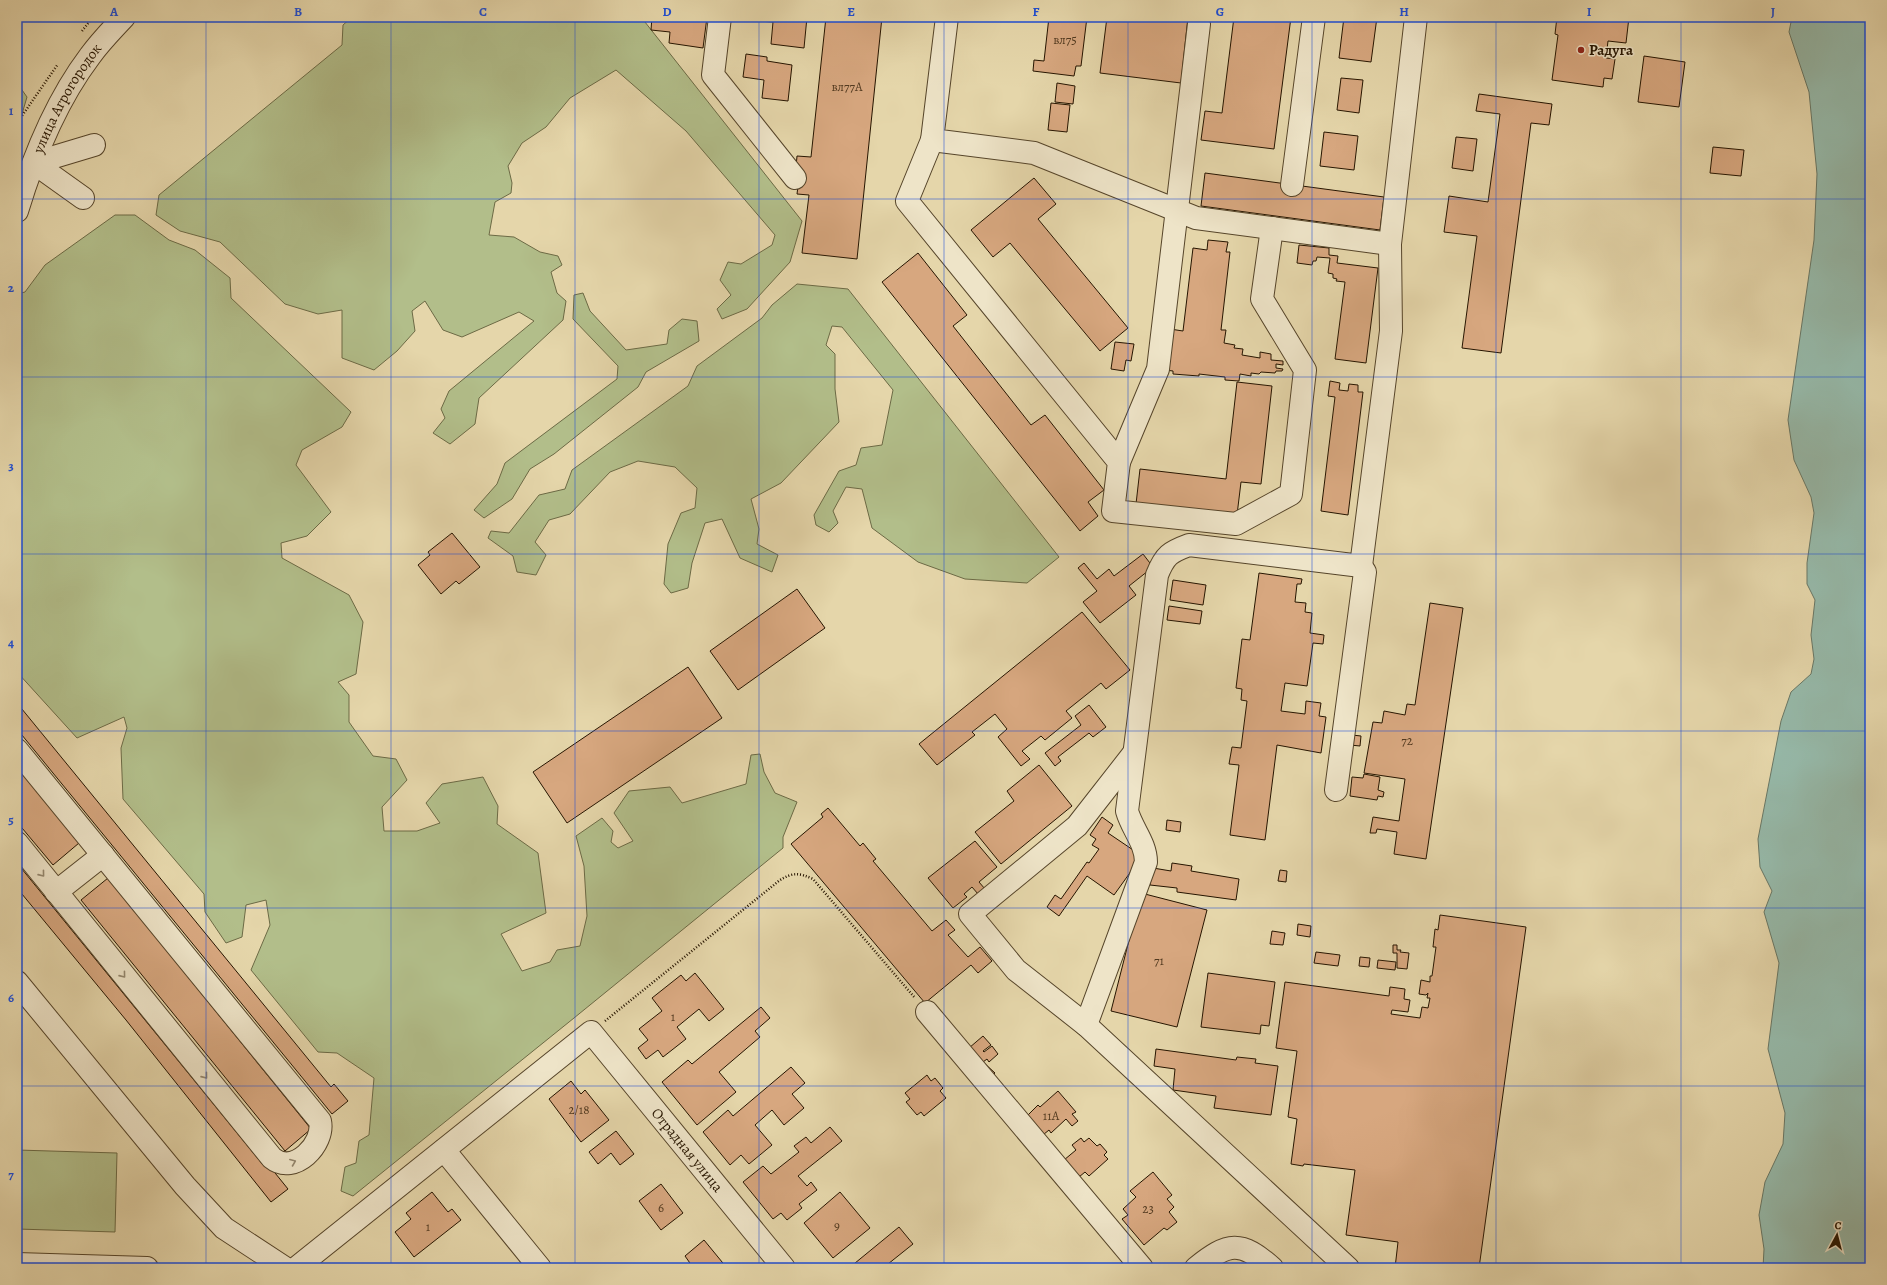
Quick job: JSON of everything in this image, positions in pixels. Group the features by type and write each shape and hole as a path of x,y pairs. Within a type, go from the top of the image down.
{"street":[{"name":"улица Агрогородок","path":"17,211 34,163 65,95 89,57 124,17"},
{"path":"720,17 712,75 795,178"},
{"path":"947,17 932,140 907,201 1119,462"},
{"path":"1292,185 1314,17"},
{"path":"1336,790 1365,572 1361,566 1391,331 1390,244 1416,17"},
{"path":"1199,24 1158,369 1119,462 1113,511 1236,524 1292,494 1305,370 1262,299 1272,228"},
{"path":"932,140 1034,153 1196,218 1390,244"},
{"path":"34,163 94,145"},
{"path":"34,163 83,198"},
{"path":"1086,1025 1146,862 1146,853 1143,844 1131,823 1128,811 1157,575 1163,560 1173,551 1189,545 1361,566"},
{"path":"17,750 320,1121 322,1128 320,1136 313,1149 292,1163 278,1163 272,1158 17,844"},
{"path":"1134,753 1077,826 970,914 1016,970 1086,1025 1348,1268"},
{"path":"56,892 103,856"},
{"path":"17,982 185,1186 219,1223 224,1228 286,1268"},
{"path":"926,1012 1142,1268"},
{"path":"296,1268 591,1032"},
{"name":"Отрадная улица","path":"591,1032 784,1268"},
{"path":"444,1150 540,1268"},
{"path":"1196,1268 1212,1254 1228,1247 1241,1248 1260,1257 1272,1268"},
{"path":"24,1266 147,1268"}],"path":[{"path":"79,35 93,17"},
{"path":"17,123 62,60"},
{"path":"591,1032 780,880 793,874 800,873 813,879 926,1012"}],"green space":[{"path":"352,17 641,17 802,221 790,262 747,309 722,319 717,309 731,295 720,280 728,262 741,264 772,245 775,235 686,131 616,70 570,98 546,127 522,143 508,166 512,183 511,193 495,202 489,235 514,237 540,252 558,256 562,265 551,272 557,293 566,301 563,320 479,398 475,424 450,444 433,433 445,418 441,409 449,391 534,321 519,312 462,337 443,330 425,301 412,311 415,331 397,351 374,370 342,358 342,310 318,314 285,304 220,242 180,231 156,215 159,195 342,45 343,25"},
{"path":"17,83 27,97 17,131"},
{"path":"115,215 135,215 169,240 195,250 230,278 231,298 351,412 342,427 302,450 296,465 331,512 307,536 281,543 282,558 349,595 363,622 356,674 338,682 349,695 349,722 373,756 396,759 407,780 382,807 384,831 417,831 440,823 426,803 442,784 483,777 498,806 497,824 538,853 546,913 501,934 522,971 550,962 557,950 580,946 587,916 584,866 576,836 602,818 613,831 611,842 618,848 633,841 614,813 629,791 670,787 682,803 746,784 751,755 760,754 764,772 775,793 797,802 783,837 783,848 353,1196 341,1191 345,1167 356,1163 359,1141 369,1135 374,1078 337,1053 318,1052 251,970 270,925 266,900 246,905 242,937 226,943 205,912 204,894 123,799 121,748 127,728 124,717 77,738 17,672 17,294 25,292 45,265"},
{"path":"797,284 848,289 1059,557 1027,583 965,579 918,562 872,528 862,489 846,487 833,511 838,523 829,532 816,525 814,515 839,471 856,465 861,448 882,445 893,390 842,327 832,326 826,345 835,354 835,389 839,422 781,483 751,499 759,529 757,544 778,555 772,572 740,558 722,519 705,523 692,563 688,588 671,593 664,584 668,544 681,513 695,508 697,488 675,467 638,461 610,472 570,514 549,520 535,542 546,555 536,575 517,572 513,556 488,538 491,531 509,533 539,495 565,489 572,470 688,386 697,366 762,318 772,305"},
{"path":"583,293 590,311 626,350 667,344 669,330 682,319 697,321 699,341 646,372 638,387 554,454 530,469 512,499 484,518 474,510 497,484 505,463 617,379 618,366 573,319 574,295"},
{"path":"17,1150 117,1153 115,1232 17,1229"}],"shaded area":[{"path":"1792,17 1870,17 1870,1268 1763,1268 1764,1249 1759,1215 1765,1182 1783,1144 1785,1113 1768,1049 1779,963 1764,912 1772,891 1760,867 1758,839 1781,721 1791,692 1811,674 1814,659 1811,635 1815,600 1807,584 1807,563 1814,513 1811,497 1794,460 1788,420 1814,240 1817,174 1809,92 1789,32"}],"building":[{"path":"652,17 707,17 703,48 669,43 670,32 651,30"},
{"path":"758,17 807,17 804,48 771,44 773,22 758,21"},
{"path":"826,17 882,17 857,259 802,253 809,195 797,194 799,178 795,178 797,156 811,157"},
{"path":"1049,17 1087,17 1081,66 1076,66 1074,76 1033,71 1034,60 1044,61"},
{"path":"1107,17 1188,17 1181,83 1100,73"},
{"path":"1234,17 1291,17 1274,149 1201,140 1205,111 1222,113"},
{"path":"1344,17 1377,17 1371,62 1339,58"},
{"name":"Радуга","path":"1557,17 1629,17 1626,43 1608,41 1606,58 1615,59 1612,79 1604,78 1603,87 1552,80 1558,35 1555,34"},
{"path":"746,54 767,57 767,61 792,65 788,101 762,98 764,80 743,77"},
{"path":"1644,56 1685,62 1679,107 1638,102"},
{"path":"1341,78 1363,80 1359,113 1337,110"},
{"path":"1057,83 1075,86 1073,104 1055,102"},
{"path":"1479,94 1552,104 1549,125 1531,123 1501,353 1462,348 1477,236 1444,232 1449,196 1488,202 1500,114 1476,111"},
{"path":"1051,103 1070,105 1067,132 1048,130"},
{"path":"1324,132 1358,136 1354,170 1320,166"},
{"path":"1456,137 1477,139 1473,171 1452,168"},
{"path":"1713,147 1744,150 1741,176 1710,173"},
{"path":"1205,173 1384,197 1380,230 1201,206"},
{"path":"1034,178 1056,204 1038,219 1128,328 1100,351 1010,243 993,257 971,230"},
{"path":"1208,240 1228,242 1226,252 1230,252 1221,330 1226,330 1224,343 1235,345 1234,348 1243,349 1242,355 1260,358 1260,352 1271,354 1271,360 1283,361 1283,365 1276,364 1276,368 1283,369 1282,371 1276,371 1275,373 1251,373 1251,376 1240,374 1239,381 1225,380 1225,377 1199,374 1199,376 1173,374 1173,371 1165,370 1170,329 1183,331 1193,248 1207,250"},
{"path":"1299,245 1329,248 1329,255 1338,256 1337,263 1378,268 1366,363 1335,359 1345,282 1336,281 1337,279 1333,278 1333,274 1328,273 1330,258 1317,257 1316,261 1313,261 1312,265 1297,263"},
{"path":"918,253 967,315 953,326 1031,425 1045,415 1104,490 1088,502 1098,516 1080,531 882,282"},
{"path":"1115,342 1134,344 1131,361 1126,360 1124,371 1111,369"},
{"path":"1330,381 1340,383 1339,390 1348,391 1349,384 1358,385 1358,392 1363,392 1348,515 1321,511 1335,397 1328,396"},
{"path":"1237,382 1272,386 1261,484 1241,482 1237,515 1136,504 1140,469 1226,479"},
{"path":"452,533 480,567 459,584 456,581 441,594 418,565 430,555 428,552"},
{"path":"1143,554 1153,567 1129,586 1136,595 1100,623 1083,602 1097,591 1078,568 1084,563 1097,579 1109,569 1114,576"},
{"path":"1259,573 1302,579 1301,584 1297,584 1295,602 1306,603 1305,612 1312,613 1310,633 1324,635 1323,644 1313,643 1307,686 1285,683 1281,711 1305,714 1306,701 1321,703 1319,716 1326,717 1321,753 1277,745 1265,840 1230,835 1239,765 1229,764 1232,747 1241,748 1247,701 1241,700 1242,689 1236,688 1242,639 1250,640"},
{"path":"1173,580 1206,585 1203,605 1170,600"},
{"path":"797,589 825,628 738,690 710,651"},
{"path":"1430,603 1463,608 1426,859 1394,854 1397,832 1377,829 1376,833 1370,833 1373,817 1399,821 1405,779 1364,773 1373,722 1382,723 1384,711 1405,715 1407,704 1415,705"},
{"path":"1169,606 1202,611 1200,624 1167,620"},
{"path":"1082,612 1130,670 1106,689 1101,683 1066,711 1072,718 1045,740 1041,736 1022,751 1030,759 1021,766 998,737 1007,729 995,714 972,732 975,735 937,765 919,744"},
{"path":"688,667 722,718 567,823 533,772"},
{"path":"17,703 331,1087 334,1084 348,1101 332,1114 17,729"},
{"path":"1089,705 1106,727 1093,737 1089,733 1058,757 1061,761 1055,766 1045,753 1081,725 1075,716"},
{"path":"1352,735 1361,736 1360,746 1350,745"},
{"path":"1039,765 1072,806 1001,864 975,832 1014,801 1007,791"},
{"path":"17,767 79,843 53,865 17,822"},
{"path":"1364,774 1380,777 1378,790 1384,792 1383,797 1378,796 1377,800 1350,796 1352,777 1363,778"},
{"path":"828,808 860,846 863,843 876,859 873,861 932,931 946,920 955,930 948,935 968,957 980,947 992,961 978,973 971,965 925,1003 791,844 823,817 821,814"},
{"path":"1102,817 1113,825 1108,833 1142,856 1114,895 1087,876 1059,916 1047,907 1055,895 1061,899 1087,862 1089,863 1099,849 1092,845 1096,839 1090,835"},
{"path":"1167,820 1181,822 1180,832 1166,830"},
{"path":"975,841 997,867 979,882 985,889 978,894 972,887 964,894 967,897 953,908 928,878"},
{"path":"17,863 264,1166 267,1163 288,1189 271,1202 126,1020 17,888"},
{"path":"1172,863 1192,866 1191,871 1239,879 1236,900 1177,892 1177,888 1150,885 1153,868 1171,871"},
{"path":"1280,870 1287,871 1286,882 1278,881"},
{"path":"108,878 311,1129 285,1151 81,900"},
{"path":"1141,893 1207,910 1177,1027 1111,1011"},
{"path":"1440,915 1526,927 1479,1268 1395,1268 1398,1242 1346,1235 1355,1170 1304,1164 1303,1166 1291,1164 1297,1119 1288,1117 1297,1051 1276,1048 1285,982 1389,996 1390,987 1405,989 1404,999 1410,1000 1408,1012 1392,1010 1391,1014 1420,1018 1422,1007 1428,1008 1430,998 1427,998 1428,993 1426,995 1419,994 1421,980 1430,982 1430,976 1432,976 1436,947 1433,947 1435,929 1438,930"},
{"path":"1298,924 1311,926 1310,937 1297,935"},
{"path":"1272,931 1285,933 1283,945 1270,944"},
{"path":"1393,945 1397,945 1397,950 1401,950 1400,952 1409,953 1407,969 1397,968 1397,953 1393,953"},
{"path":"1316,952 1340,955 1338,966 1314,963"},
{"path":"1360,957 1370,958 1369,967 1359,966"},
{"path":"1378,960 1396,962 1395,970 1377,968"},
{"path":"695,973 724,1009 709,1021 699,1009 677,1027 686,1039 663,1057 658,1050 646,1059 638,1048 648,1040 639,1029 662,1011 652,998 681,975 686,981"},
{"path":"1208,973 1275,982 1269,1026 1261,1025 1260,1034 1201,1027"},
{"path":"761,1007 770,1018 755,1031 760,1037 719,1072 736,1092 697,1125 662,1082 688,1060 692,1064"},
{"path":"983,1036 991,1045 983,1051 984,1052 992,1046 998,1054 989,1062 987,1059 983,1062 995,1073 988,1079 969,1048"},
{"path":"1156,1049 1236,1060 1237,1057 1256,1059 1255,1063 1278,1066 1271,1115 1214,1108 1216,1096 1173,1090 1175,1069 1154,1066"},
{"path":"791,1067 805,1083 792,1094 804,1108 784,1125 772,1110 755,1125 772,1145 749,1164 741,1155 730,1165 703,1132 728,1110 733,1116"},
{"path":"927,1075 931,1081 935,1078 943,1088 940,1091 946,1098 924,1116 921,1112 917,1115 906,1102 910,1099 905,1093"},
{"path":"571,1081 581,1094 585,1090 609,1120 581,1142 549,1099"},
{"path":"1058,1091 1076,1112 1072,1114 1078,1121 1072,1126 1066,1119 1051,1133 1049,1130 1038,1139 1022,1121 1038,1105 1040,1107"},
{"path":"830,1127 842,1141 798,1176 807,1186 811,1182 817,1190 799,1204 802,1208 787,1220 781,1213 773,1219 743,1182 763,1166 771,1174 799,1152 794,1146 806,1137 811,1143"},
{"path":"616,1131 634,1154 620,1165 611,1153 598,1164 589,1152"},
{"path":"1081,1138 1084,1142 1089,1138 1097,1146 1100,1144 1107,1152 1104,1155 1108,1159 1089,1176 1085,1172 1073,1182 1058,1165 1076,1150 1072,1145"},
{"path":"1153,1172 1172,1195 1167,1199 1174,1207 1169,1212 1177,1222 1167,1230 1164,1228 1144,1245 1122,1219 1128,1215 1123,1209 1136,1197 1130,1191"},
{"path":"661,1184 683,1213 661,1230 639,1201"},
{"path":"432,1192 448,1212 452,1209 461,1220 414,1257 395,1232 411,1219 406,1213"},
{"path":"840,1192 870,1228 833,1258 804,1223"},
{"path":"899,1227 913,1244 883,1268 849,1268"},
{"path":"704,1240 727,1268 689,1268 692,1266 685,1256"}],"place":[{"name":"Радуга","path":"1581,50"}]}
